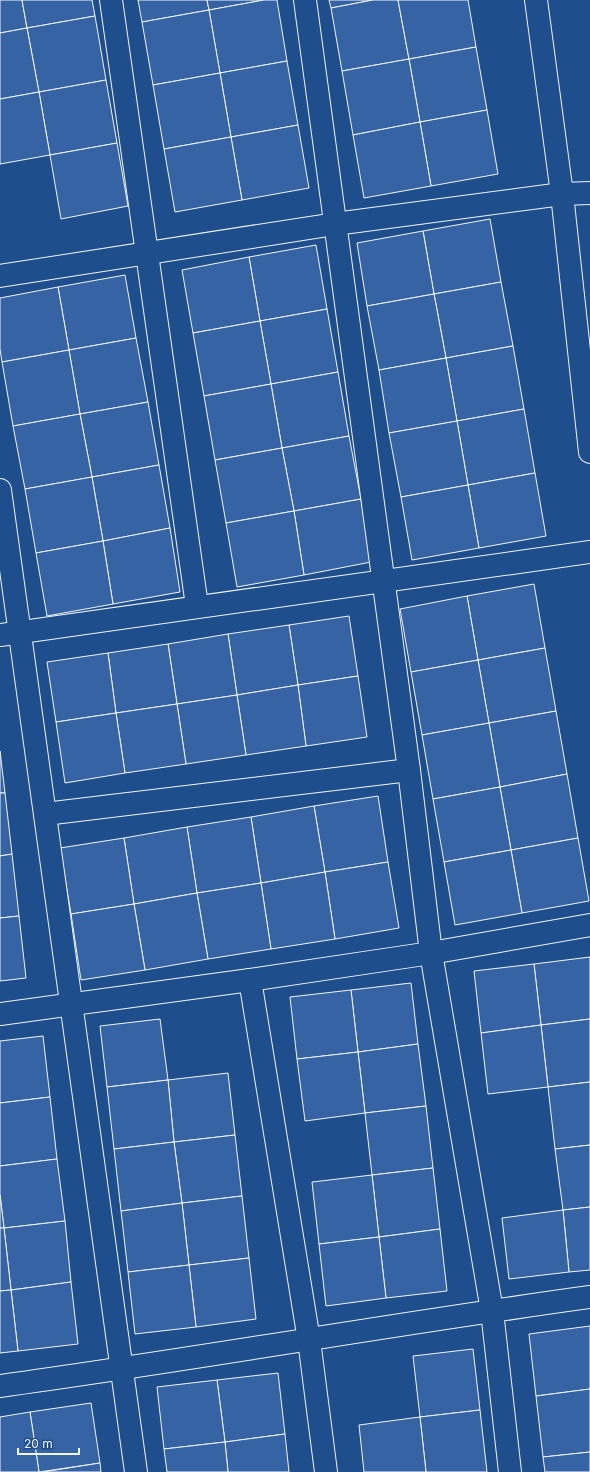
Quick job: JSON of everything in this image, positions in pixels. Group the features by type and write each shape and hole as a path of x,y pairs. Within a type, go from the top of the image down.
{"street":[{"path":"111,0 197,606"},
{"path":"305,0 409,770 431,953 492,1311 510,1472"},
{"path":"536,0 562,194 590,452"},
{"path":"0,276 146,252 335,224 562,194 590,193"},
{"path":"0,490 10,634 45,814 136,1472"},
{"path":"10,634 197,606 384,582 590,552"},
{"path":"45,814 409,770"},
{"path":"0,1014 250,980 431,953 590,925"},
{"path":"250,980 309,1340 326,1472"},
{"path":"0,1386 121,1370 492,1311 590,1297"}],"building":[{"path":"0,0 22,0 27,28 0,33"},
{"path":"22,0 92,0 95,16 27,28"},
{"path":"138,0 207,0 209,10 142,22"},
{"path":"207,0 264,0 209,10"},
{"path":"264,0 277,0 287,61 220,73 209,10"},
{"path":"329,0 373,0 331,8"},
{"path":"373,0 398,0 409,59 342,71 331,8"},
{"path":"398,0 468,0 476,47 409,59"},
{"path":"209,10 220,73 153,85 142,22"},
{"path":"95,16 106,80 39,92 27,28"},
{"path":"27,28 39,92 0,99 0,33"},
{"path":"476,47 487,110 420,122 409,59"},
{"path":"409,59 420,122 353,135 342,71"},
{"path":"287,61 298,125 231,137 220,73"},
{"path":"220,73 231,137 164,149 153,85"},
{"path":"106,80 117,143 50,155 39,92"},
{"path":"39,92 50,155 0,164 0,99"},
{"path":"487,110 498,174 431,186 420,122"},
{"path":"420,122 431,186 364,198 353,135"},
{"path":"298,125 309,188 242,200 231,137"},
{"path":"231,137 242,200 175,212 164,149"},
{"path":"117,143 128,206 61,219 50,155"},
{"path":"490,219 501,282 434,294 423,231"},
{"path":"423,231 434,294 367,306 357,243"},
{"path":"316,245 327,309 260,321 249,257"},
{"path":"249,257 260,321 193,333 182,270"},
{"path":"125,275 136,338 69,350 58,287"},
{"path":"501,282 513,346 446,358 434,294"},
{"path":"58,287 69,350 2,362 0,349 0,298"},
{"path":"434,294 446,358 379,370 367,306"},
{"path":"327,309 338,372 271,384 260,321"},
{"path":"260,321 271,384 204,396 193,333"},
{"path":"136,338 148,402 80,414 69,350"},
{"path":"513,346 524,409 457,421 446,358"},
{"path":"69,350 80,414 13,426 2,362"},
{"path":"446,358 457,421 389,433 379,370"},
{"path":"338,372 349,436 282,448 271,384"},
{"path":"271,384 282,448 215,460 204,396"},
{"path":"148,402 159,465 92,477 80,414"},
{"path":"524,409 535,473 468,485 457,421"},
{"path":"80,414 92,477 25,489 13,426"},
{"path":"457,421 468,485 401,497 389,433"},
{"path":"349,436 361,499 294,511 282,448"},
{"path":"282,448 294,511 226,523 215,460"},
{"path":"159,465 170,528 103,541 92,477"},
{"path":"535,473 546,536 479,548 468,485"},
{"path":"92,477 103,541 36,553 25,489"},
{"path":"468,485 479,548 412,560 401,497"},
{"path":"361,499 371,562 304,575 294,511"},
{"path":"294,511 304,575 237,587 226,523"},
{"path":"170,528 180,592 113,604 103,541"},
{"path":"103,541 113,604 47,616 36,553"},
{"path":"534,584 545,648 478,660 467,596"},
{"path":"467,596 478,660 411,672 400,609"},
{"path":"349,616 358,676 298,685 289,625"},
{"path":"289,625 298,685 237,695 228,634"},
{"path":"228,634 237,695 177,704 168,644"},
{"path":"168,644 177,704 116,713 108,653"},
{"path":"545,648 556,711 489,723 478,660"},
{"path":"108,653 116,713 56,722 47,662"},
{"path":"478,660 489,723 422,735 411,672"},
{"path":"358,676 367,737 306,746 298,685"},
{"path":"298,685 306,746 246,755 237,695"},
{"path":"237,695 246,755 186,764 177,704"},
{"path":"177,704 186,764 125,773 116,713"},
{"path":"556,711 567,774 500,787 489,723"},
{"path":"116,713 125,773 65,783 56,722"},
{"path":"489,723 500,787 433,799 422,735"},
{"path":"0,751 5,793 0,793"},
{"path":"567,774 578,838 511,850 500,787"},
{"path":"500,787 511,850 444,862 433,799"},
{"path":"0,793 5,793 12,854 0,856"},
{"path":"378,796 388,862 325,872 314,806"},
{"path":"314,806 325,872 261,883 251,817"},
{"path":"251,817 261,883 197,893 187,827"},
{"path":"187,827 197,893 134,904 124,838"},
{"path":"124,838 134,904 71,914 60,848"},
{"path":"578,838 589,901 522,913 511,850"},
{"path":"511,850 522,913 455,925 444,862"},
{"path":"12,854 19,916 0,918 0,856"},
{"path":"388,862 399,928 335,939 325,872"},
{"path":"325,872 335,939 271,949 261,883"},
{"path":"261,883 271,949 208,959 197,893"},
{"path":"197,893 208,959 145,970 134,904"},
{"path":"134,904 145,970 81,980 71,914"},
{"path":"19,916 26,978 0,981 0,918"},
{"path":"590,957 590,1019 541,1025 534,964"},
{"path":"534,964 541,1025 481,1033 474,971"},
{"path":"411,983 418,1044 358,1052 351,990"},
{"path":"351,990 358,1052 297,1059 290,997"},
{"path":"160,1019 168,1080 107,1087 100,1026"},
{"path":"590,1019 590,1082 548,1087 541,1025"},
{"path":"541,1025 548,1087 488,1094 481,1033"},
{"path":"43,1036 50,1097 0,1103 0,1041"},
{"path":"418,1044 426,1106 365,1113 358,1052"},
{"path":"358,1052 365,1113 305,1121 297,1059"},
{"path":"228,1073 235,1135 174,1142 168,1080"},
{"path":"168,1080 174,1142 114,1149 107,1087"},
{"path":"590,1082 590,1145 555,1149 548,1087"},
{"path":"50,1097 57,1159 0,1166 0,1103"},
{"path":"426,1106 433,1168 372,1175 365,1113"},
{"path":"235,1135 242,1196 182,1203 174,1142"},
{"path":"174,1142 182,1203 121,1211 114,1149"},
{"path":"590,1145 590,1207 563,1210 555,1149"},
{"path":"57,1159 65,1221 4,1228 0,1195 0,1166"},
{"path":"433,1168 440,1229 379,1237 372,1175"},
{"path":"372,1175 379,1237 319,1244 312,1182"},
{"path":"0,1195 4,1228 0,1228"},
{"path":"242,1196 249,1258 189,1265 182,1203"},
{"path":"182,1203 189,1265 128,1272 121,1211"},
{"path":"590,1207 590,1270 569,1272 563,1210"},
{"path":"563,1210 569,1272 509,1279 502,1218"},
{"path":"65,1221 71,1282 11,1290 4,1228"},
{"path":"0,1228 4,1228 11,1290 0,1291"},
{"path":"440,1229 447,1291 386,1298 379,1237"},
{"path":"379,1237 386,1298 326,1306 319,1244"},
{"path":"249,1258 256,1319 196,1327 189,1265"},
{"path":"189,1265 196,1327 135,1334 128,1272"},
{"path":"71,1282 78,1344 18,1351 11,1290"},
{"path":"11,1290 18,1351 0,1353 0,1291"},
{"path":"590,1326 590,1389 536,1396 529,1334"},
{"path":"473,1349 480,1410 420,1417 413,1356"},
{"path":"278,1373 285,1434 225,1442 217,1380"},
{"path":"217,1380 225,1442 164,1449 157,1387"},
{"path":"590,1389 590,1452 543,1457 536,1396"},
{"path":"91,1403 100,1463 39,1472 30,1412"},
{"path":"480,1410 487,1472 426,1472 420,1417"},
{"path":"30,1412 39,1472 0,1472 0,1417"},
{"path":"420,1417 426,1472 364,1472 359,1425"},
{"path":"285,1434 289,1472 228,1472 225,1442"},
{"path":"225,1442 228,1472 167,1472 164,1449"},
{"path":"590,1452 590,1472 545,1472 543,1457"},
{"path":"100,1463 101,1472 43,1472"}]}
